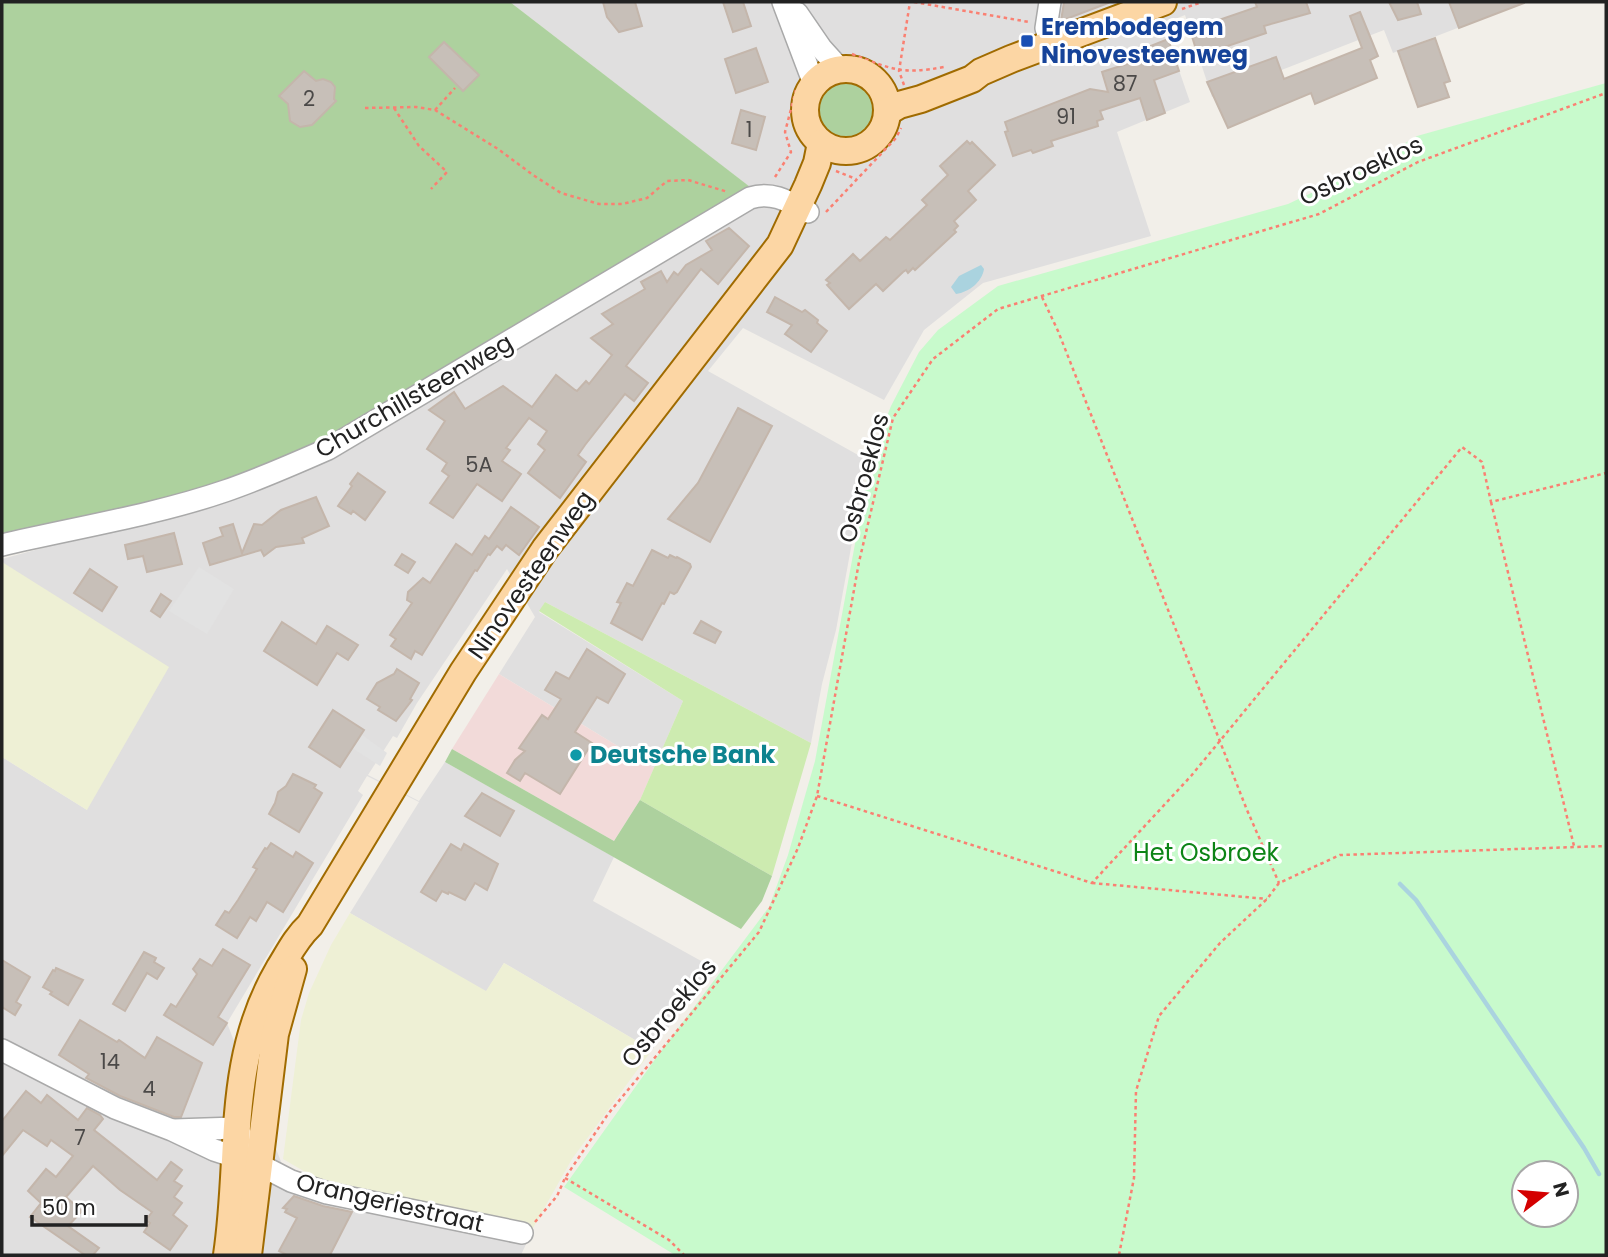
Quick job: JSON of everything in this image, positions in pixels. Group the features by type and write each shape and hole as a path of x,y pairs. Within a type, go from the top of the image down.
{"main road":[{"path":"893,98 878,136 868,145 856,150 832,147 812,133 806,121 805,108 814,84 842,59 863,73 893,98 899,105 972,79 1049,35 1170,6"},
{"name":"Ninovesteenweg","path":"248,1255 275,1034 289,977 310,925 463,672 545,550 780,245 810,212 817,163 832,147"},
{"name":"Ninovesteenweg","path":"227,1255 236,1128 248,1042 258,1010 299,936 310,925"}],"street":[{"path":"1049,35 1050,2"},
{"path":"790,10 821,48 842,59"},
{"path":"790,10 814,84"},
{"path":"750,198 772,195 810,212"},
{"name":"Churchillsteenweg","path":"2,545 224,492 328,449 750,198"},
{"name":"Orangeriestraat","path":"2,1050 116,1108 214,1150 260,1165 291,1181 327,1193 522,1233"},
{"path":"172,1130 236,1128 260,1165"}],"path":[{"path":"810,212 896,138 893,98 912,2 1049,35"},
{"path":"1170,6 1202,2"},
{"path":"842,59 851,54 893,98"},
{"path":"893,98 917,72 943,67"},
{"path":"435,110 456,88"},
{"name":"Osbroeklos","path":"522,1233 531,1227 556,1196 608,1114 760,932 798,848 817,796 859,562 894,418 933,359 998,309 1320,214 1418,162 1606,93"},
{"path":"365,108 416,107 435,110 561,193 599,204 622,204 647,198 667,181 688,180 750,198"},
{"path":"394,108 419,146 447,172 431,189"},
{"path":"1042,297 1279,883"},
{"path":"1092,883 1191,776 1462,447 1482,462 1574,846"},
{"path":"1491,502 1606,472"},
{"path":"817,796 1092,883 1266,899"},
{"path":"1119,1255 1134,1178 1136,1091 1159,1016 1220,943 1279,883 1340,855 1606,846"},
{"path":"565,1178 669,1240 684,1255"}],"shaded area":[{"path":"510,2 1532,2 1514,6 1393,53 1384,30 1212,97 1185,15 1163,24 1190,102 1117,132 1151,236 983,283 924,330 884,400 743,328 708,371 867,460 836,630 811,743 545,602 539,612 683,701 654,768 499,674 535,617 507,569 417,703 397,738 393,736 368,775 419,801 445,762 614,857 593,901 712,967 652,1050 504,963 486,992 350,913 419,802 367,776 358,791 363,795 227,1023 294,1195 352,1211 356,1206 527,1242 521,1255 2,1255 2,757 87,810 2,559 227,498 751,188"},
{"path":"199,567 234,589 207,634 169,611"},
{"path":"499,674 654,768 640,800 614,841 452,749"},
{"path":"361,734 387,753 380,766 352,748"}],"green space":[{"path":"2,2 510,2 754,190 326,443 182,496 2,536"},
{"path":"847,78 870,87 879,110 870,133 847,142 824,133 815,110 824,87"},
{"name":"Het Osbroek","path":"1606,83 1606,1255 675,1255 564,1187 769,907 788,855 815,761 871,457 891,406 919,352 938,330 998,286 1288,204 1364,168 1417,136"},
{"path":"2,562 169,667 87,810 2,757"},
{"path":"545,602 811,743 772,876 640,800 683,701 539,611"},
{"path":"452,749 614,841 640,800 772,876 762,901 741,929 445,762"},
{"path":"350,913 486,991 504,963 652,1050 572,1159 533,1228 314,1177 283,1159 301,1020 309,993 331,945"}],"water":[{"path":"981,265 984,269 978,282 970,289 956,294 951,287 959,276"}],"building":[{"path":"603,2 635,2 642,26 619,32 607,17"},
{"path":"723,2 743,2 751,26 733,32"},
{"path":"1064,2 1107,2 1108,3 1061,21"},
{"path":"1255,2 1306,2 1310,13 1264,26 1266,33 1198,56 1190,30 1257,7"},
{"path":"1389,2 1417,2 1421,14 1398,20"},
{"path":"1449,2 1524,2 1524,3 1459,28"},
{"path":"1360,12 1378,56 1370,60 1377,78 1315,104 1311,93 1228,128 1207,82 1276,57 1284,79 1362,48 1350,16"},
{"path":"1435,38 1450,81 1444,83 1449,97 1418,107 1398,51"},
{"path":"1168,39 1179,71 1154,80 1165,113 1147,120 1140,98 1100,111 1103,119 1097,121 1098,126 1051,141 1053,146 1013,156 1005,132 1008,131 1005,122 1090,89 1108,92 1102,72 1136,61 1133,53"},
{"path":"444,42 479,75 463,91 429,57"},
{"path":"756,48 768,82 736,93 725,59"},
{"path":"304,71 316,81 323,79 331,82 335,87 336,101 312,125 300,127 290,121 288,104 279,96"},
{"path":"741,110 765,117 756,150 732,143"},
{"path":"967,141 970,144 972,142 995,165 968,191 976,200 954,221 958,226 954,230 956,232 915,270 913,268 908,273 906,270 883,291 876,284 849,309 827,285 830,283 826,280 853,254 860,261 886,237 890,240 927,205 922,200 948,175 940,166"},
{"path":"729,228 749,246 718,284 701,269 626,366 648,383 634,401 625,394 585,445 578,455 586,462 560,498 528,473 545,450 538,444 547,431 529,418 506,448 510,450 502,461 521,474 502,501 477,484 453,518 430,503 449,476 442,471 447,463 427,449 445,421 429,410 454,392 465,409 503,386 532,407 556,375 577,391 586,381 589,384 612,355 591,338 613,324 602,314 645,289 641,282 661,271 667,282 674,272 678,275 686,265 712,250 706,241"},
{"path":"775,297 802,312 805,310 827,331 811,352 785,334 792,325 767,312"},
{"path":"738,408 772,426 710,542 668,519 698,483"},
{"path":"358,473 385,492 365,520 353,511 351,514 338,506"},
{"path":"316,497 329,526 302,538 304,543 276,547 264,556 261,550 210,565 203,543 223,536 220,528 233,524 242,553 254,524 262,525 281,510"},
{"path":"511,507 539,527 519,555 506,545 502,550 497,546 488,554 477,571 475,570 422,655 415,651 411,659 391,646 396,639 390,635 412,603 407,600 408,592 423,578 430,583 456,544 472,555 485,536 489,539"},
{"path":"174,533 182,564 147,572 143,556 128,559 125,545"},
{"path":"652,550 668,558 670,555 677,557 691,567 677,592 670,592 664,604 662,603 642,640 611,623 621,603 617,602 627,583 633,586"},
{"path":"402,554 415,562 408,573 395,565"},
{"path":"90,569 117,587 102,611 74,593"},
{"path":"161,594 171,601 160,617 151,611"},
{"path":"701,621 721,632 715,643 694,633"},
{"path":"282,622 316,644 327,626 358,645 348,660 337,653 317,685 264,651"},
{"path":"587,649 625,674 608,703 597,697 575,732 592,743 560,794 525,773 520,781 507,773 525,751 519,748 542,715 548,719 561,699 545,690 556,672 569,679"},
{"path":"397,669 419,683 410,699 412,700 396,721 378,710 380,707 367,699 377,683 394,674"},
{"path":"333,710 364,730 340,767 309,747"},
{"path":"293,774 316,785 314,788 322,793 299,832 269,814 278,792 286,786"},
{"path":"482,793 514,811 500,836 465,816"},
{"path":"271,843 293,857 296,852 313,863 283,912 267,902 256,921 250,917 237,938 216,925 225,911 229,913 238,900 257,869 253,867"},
{"path":"451,844 461,850 464,844 498,864 487,890 475,883 465,900 442,891 436,901 421,892"},
{"path":"223,949 250,965 218,1017 227,1023 213,1045 164,1015 171,1004 176,1007 197,974 193,969 200,959 212,966"},
{"path":"144,952 156,958 154,962 164,968 157,979 147,973 125,1011 113,1004"},
{"path":"2,960 30,977 16,1002 21,1005 15,1015 2,1007"},
{"path":"56,968 83,980 68,1005 43,987"},
{"path":"80,1020 117,1042 119,1040 145,1058 157,1037 202,1063 181,1117 174,1117 120,1096 86,1078 89,1074 59,1055"},
{"path":"26,1091 41,1103 47,1095 78,1120 87,1108 100,1115 103,1119 94,1130 157,1180 171,1162 182,1170 174,1181 182,1186 174,1197 182,1203 173,1215 187,1226 170,1250 144,1232 150,1223 146,1220 152,1212 120,1190 93,1166 66,1197 82,1211 68,1226 99,1248 93,1255 85,1255 30,1217 41,1203 28,1191 46,1169 56,1177 73,1156 51,1140 47,1146 23,1130 2,1156 2,1121"},
{"path":"294,1196 352,1212 330,1255 287,1255 279,1251 297,1218 283,1208"}],"waterway":[{"path":"1400,884 1416,900 1599,1174"}],"place":[{"name":"Erembodegem Ninovesteenweg","path":"1027,41"},
{"name":"Deutsche Bank","path":"576,755"}]}
